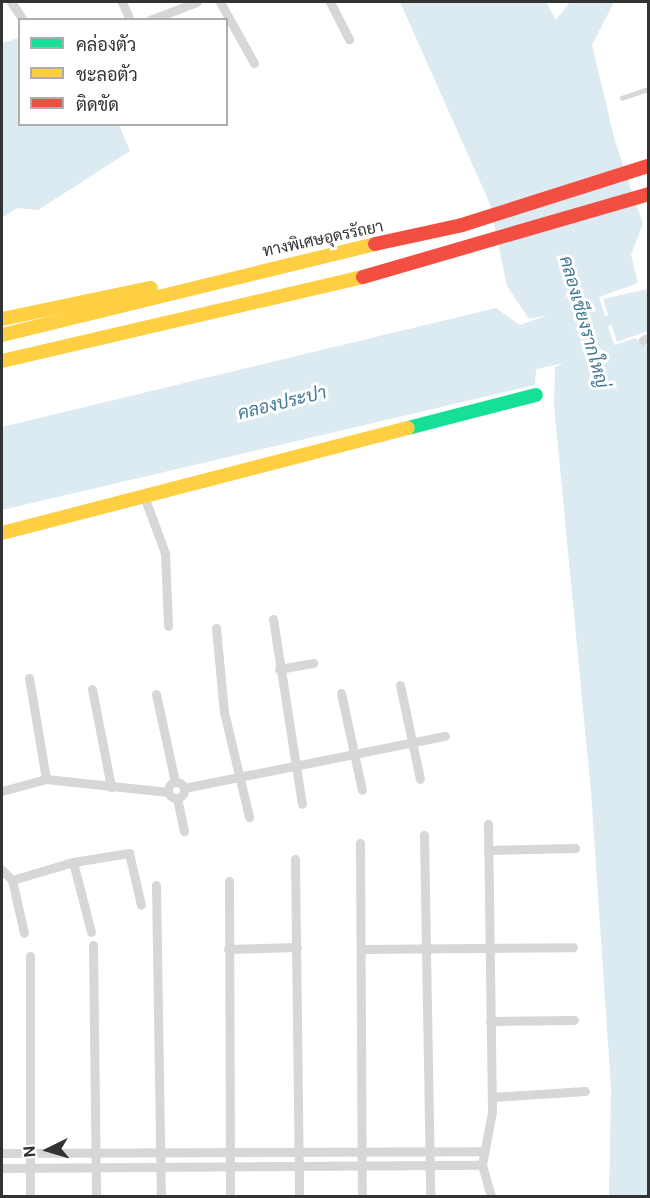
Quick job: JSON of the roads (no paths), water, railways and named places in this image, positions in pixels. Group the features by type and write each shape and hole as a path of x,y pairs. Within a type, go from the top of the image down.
{"main road":[{"name":"ทางพิเศษอุดรรัถยา","path":"2,335 249,271 462,225 648,166"},
{"path":"2,361 358,278 648,194"},
{"path":"2,319 249,271"},
{"path":"2,533 145,499 536,394"}],"street":[{"path":"10,2 22,18"},
{"path":"122,2 129,18"},
{"path":"155,18 197,2"},
{"path":"220,2 254,63"},
{"path":"330,2 349,39"},
{"path":"145,499 165,554 168,626"},
{"path":"273,620 302,804"},
{"path":"216,628 238,779 249,817"},
{"path":"279,669 312,663"},
{"path":"29,678 46,779"},
{"path":"400,685 410,741 420,779"},
{"path":"92,689 111,787"},
{"path":"341,693 362,790"},
{"path":"156,694 179,785 172,795"},
{"path":"179,785 238,779 294,763 445,736"},
{"path":"2,791 46,779 172,795"},
{"path":"172,795 184,831"},
{"path":"488,824 488,948 492,1096 482,1151 482,1165 491,1197"},
{"path":"424,835 430,1197"},
{"path":"360,843 362,1197"},
{"path":"488,850 575,848"},
{"path":"12,880 73,862 129,853 141,905"},
{"path":"295,859 299,1197"},
{"path":"73,862 91,932"},
{"path":"2,870 12,880 24,933"},
{"path":"229,881 230,1197"},
{"path":"156,885 161,1197"},
{"path":"93,945 96,1197"},
{"path":"228,949 297,947"},
{"path":"362,949 573,947"},
{"path":"30,956 30,1197"},
{"path":"490,1021 574,1020"},
{"path":"492,1096 585,1091"},
{"path":"2,1153 161,1152 300,1155 482,1151"},
{"path":"2,1168 300,1168 482,1165"}],"lane":[{"path":"622,98 648,89"}],"water":[{"name":"คลองเชียงรากใหญ่","path":"400,2 546,2 556,20 570,2 614,2 592,45 615,141 643,224 631,255 638,283 599,297 614,345 635,338 648,346 648,1196 609,1196 611,1088 591,792 554,405 555,367 564,363 536,369 535,385 2,510 2,427 496,308 520,325 548,315 529,319 507,286 490,204"},
{"path":"18,38 18,126 119,126 130,151 38,210 17,208 2,218 2,43"},
{"path":"648,289 648,331 617,342 603,299"}],"waterway":[{"name":"คลองประปา","path":"607,321 648,306"}]}
